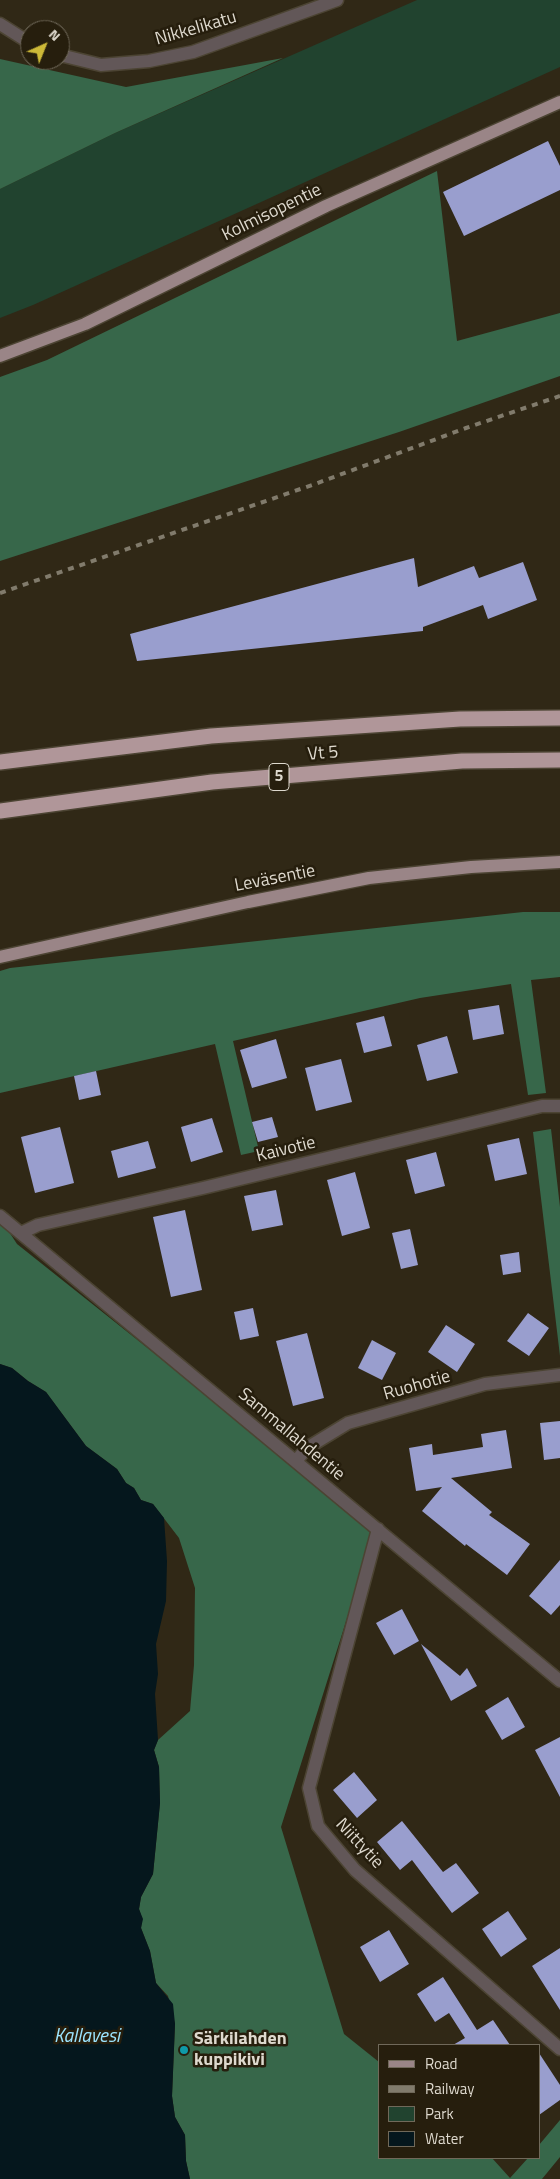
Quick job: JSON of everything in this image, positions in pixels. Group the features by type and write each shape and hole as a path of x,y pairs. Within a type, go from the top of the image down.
{"highway":[{"name":"Vt 5","path":"0,762 211,736 460,718 560,718"},
{"name":"Vt 5","path":"0,811 212,782 462,762 560,760"}],"main road":[{"name":"Kolmisopentie","path":"0,356 85,324 326,206 560,102"},
{"name":"Leväsentie","path":"0,957 248,902 368,878 471,867 560,862"}],"street":[{"name":"Nikkelikatu","path":"70,57 101,65 149,61 193,52 337,0"},
{"path":"0,24 20,37"},
{"name":"Kaivotie","path":"21,1233 38,1225 203,1188 542,1106 560,1106"},
{"name":"Sammallahdentie","path":"0,1216 560,1680"},
{"name":"Ruohotie","path":"296,1461 307,1448 348,1423 485,1384 560,1376"},
{"name":"Niittytie","path":"378,1529 309,1788 318,1826 355,1870 560,2049"}],"green space":[{"path":"417,0 560,0 560,67 33,305 0,318 0,189 115,133"},
{"path":"283,58 115,133 0,189 0,59 20,63 20,70 50,70 126,87"},
{"path":"437,171 457,341 560,313 560,376 399,432 0,561 0,377 47,360"},
{"path":"523,912 560,912 560,977 531,980 546,1093 528,1095 511,984 420,998 233,1041 259,1151 241,1155 215,1044 0,1093 0,971 10,968"},
{"path":"551,1129 560,1207 560,1356 533,1132"},
{"path":"0,1218 17,1244 292,1463 374,1533 281,1827 344,2034 378,2061 378,2159 493,2159 510,2178 527,2159 540,2159 540,2144 560,2120 560,2157 542,2179 190,2179 186,2161 185,2135 175,2117 172,2096 175,2024 168,1996 156,1983 150,1951 141,1928 142,1919 139,1909 141,1897 153,1874 160,1803 159,1767 154,1750 158,1740 190,1711 194,1665 195,1588 179,1538 153,1504 141,1500 134,1488 126,1483 117,1469 86,1446 46,1392 12,1368 0,1364"}],"water":[{"name":"Kallavesi","path":"0,1364 12,1368 46,1392 86,1446 117,1469 126,1483 134,1488 141,1500 153,1504 164,1518 167,1561 166,1601 156,1644 158,1674 155,1694 158,1740 154,1750 159,1767 160,1803 153,1874 141,1897 139,1909 143,1919 141,1928 150,1951 156,1983 173,2004 175,2024 172,2096 175,2117 185,2135 186,2161 190,2179 0,2179"}],"building":[{"path":"548,141 560,166 560,190 464,236 443,192"},
{"path":"414,558 418,587 474,566 479,578 523,562 537,600 488,619 483,605 423,627 423,631 137,661 130,634"},
{"path":"499,1005 504,1034 473,1040 468,1010"},
{"path":"384,1016 392,1046 364,1053 356,1023"},
{"path":"447,1036 458,1073 427,1081 417,1045"},
{"path":"276,1039 287,1078 252,1088 240,1050"},
{"path":"341,1059 352,1102 316,1111 305,1068"},
{"path":"96,1071 101,1095 79,1100 74,1076"},
{"path":"272,1117 278,1137 258,1142 252,1122"},
{"path":"212,1118 223,1152 191,1162 181,1127"},
{"path":"60,1127 74,1183 35,1193 21,1137"},
{"path":"519,1138 527,1174 495,1181 487,1145"},
{"path":"148,1141 156,1168 118,1178 111,1151"},
{"path":"436,1152 445,1186 415,1194 406,1160"},
{"path":"355,1172 370,1228 342,1236 327,1180"},
{"path":"276,1190 283,1225 252,1231 244,1196"},
{"path":"185,1210 202,1290 171,1297 153,1217"},
{"path":"410,1229 418,1265 401,1269 392,1233"},
{"path":"519,1252 521,1272 503,1275 500,1255"},
{"path":"253,1308 259,1336 240,1340 234,1312"},
{"path":"528,1313 549,1328 529,1356 507,1341"},
{"path":"446,1325 475,1344 457,1372 428,1352"},
{"path":"307,1333 324,1398 293,1406 276,1341"},
{"path":"372,1340 396,1353 382,1380 358,1368"},
{"path":"560,1421 560,1458 544,1460 540,1423"},
{"path":"506,1430 512,1468 451,1478 492,1512 489,1515 530,1544 507,1575 466,1544 465,1546 422,1511 442,1487 416,1491 409,1448 432,1444 433,1455 483,1447 481,1434"},
{"path":"560,1560 560,1605 551,1615 529,1596"},
{"path":"402,1609 419,1641 394,1655 376,1623"},
{"path":"421,1644 460,1676 467,1668 477,1686 451,1701"},
{"path":"508,1697 525,1727 502,1740 485,1711"},
{"path":"560,1737 560,1797 535,1750"},
{"path":"354,1772 377,1800 357,1818 333,1790"},
{"path":"402,1821 443,1872 456,1863 479,1893 452,1913 412,1860 400,1870 377,1842"},
{"path":"508,1911 527,1939 501,1957 482,1929"},
{"path":"389,1930 409,1964 380,1982 360,1947"},
{"path":"560,1948 560,2010 532,1966"},
{"path":"443,1977 477,2030 493,2020 509,2044 455,2044 465,2038 449,2013 435,2022 417,1994"},
{"path":"540,2055 560,2085 560,2100 540,2114"}],"railway":[{"path":"0,593 315,484 466,428 560,396"}],"place":[{"name":"Särkilahden kuppikivi","path":"184,2050"}]}
